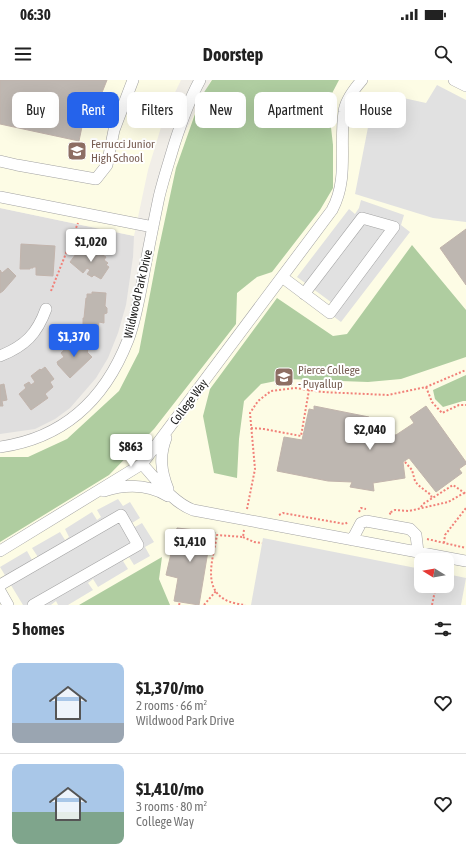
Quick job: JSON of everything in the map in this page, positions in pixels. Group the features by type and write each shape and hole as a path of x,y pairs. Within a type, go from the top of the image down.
{"street":[{"path":"0,161 96,179 107,165 114,130 134,80"},
{"name":"Wildwood Park Drive","path":"0,447 29,441 64,424 90,403 105,385 115,368 128,340 134,319 160,195 169,160 181,124 200,80"},
{"name":"College Way","path":"142,464 332,210 337,201 341,187 344,111 362,80"},
{"path":"454,80 466,86"},
{"path":"0,197 153,227"},
{"path":"282,277 304,294 330,313 394,227 362,218 304,294"},
{"path":"0,356 21,345 32,337 40,325 46,309"},
{"path":"171,426 162,448 161,458 163,475 174,499"},
{"path":"0,551 142,464 174,499"},
{"path":"90,496 124,486 137,486 154,489 193,510 424,553"},
{"path":"0,585 121,515 138,544 33,605"},
{"path":"352,540 361,523 366,521 410,529 416,535 418,552"},
{"path":"454,558 466,561"},
{"path":"0,591 8,605"}],"path":[{"path":"51,291 80,221"},
{"path":"243,537 255,469 250,413 258,401 271,391 296,388 348,394 388,395 426,387 466,370"},
{"path":"426,387 432,402 442,412 459,405 466,405"},
{"path":"251,428 301,436 310,390"},
{"path":"405,462 412,470 415,481 431,495 432,499"},
{"path":"420,508 423,504 453,485 466,493"},
{"path":"382,512 389,513 395,510 409,511 448,502 466,493"},
{"path":"357,514 361,508 368,510"},
{"path":"442,553 445,535 466,508"},
{"path":"278,515 283,513 345,524 352,519"},
{"path":"389,513 394,518"},
{"path":"425,534 428,539 466,548"},
{"path":"245,605 225,600 214,588 211,572 217,535 243,537 254,542 262,543"},
{"path":"204,605 216,591"},
{"path":"432,605 435,593"}],"shaded area":[{"name":"Ferrucci Junior High School","path":"0,80 181,80 175,92 127,92 127,128 161,128 148,170 134,236 0,208"},
{"name":"Pierce College - Puyallup","path":"211,80 466,80 466,605 0,605 0,443 29,441 77,414 128,340 167,168 195,112 195,128 246,128 246,92 205,92"},
{"path":"437,85 466,100 466,222 433,218 355,194 368,128 406,128 406,99 426,103"},
{"path":"361,200 404,215 401,225 410,232 341,322 333,316 339,308 297,277 349,209 355,214 359,208"},
{"path":"0,208 134,236 133,257 126,305 118,333 108,358 96,378 70,408 55,419 35,429 0,434"},
{"path":"118,499 123,506 130,502 140,518 132,523 135,527 142,523 154,542 145,547 150,556 134,565 129,557 123,561 128,569 98,587 93,579 88,583 93,590 68,605 58,605 56,601 51,605 23,605 0,567 27,551 32,560 38,557 32,548 60,532 65,540 69,537 65,529 92,512 97,520 101,517 97,510"},
{"path":"263,538 414,568 414,593 454,593 454,575 466,578 461,605 251,605"}],"green space":[{"path":"212,80 339,80 333,92 254,92 254,128 331,128 333,145 333,188 320,210 272,272 257,277 237,293 236,324 154,429 109,475 0,542 0,457 28,457 67,439 119,391 139,352 176,168 195,114 195,128 246,128 246,92 204,92"},
{"path":"412,245 466,310 466,357 401,379 368,382 286,379 261,384 244,401 239,439 237,478 214,473 203,416 210,389 277,298 333,336 347,334"},
{"path":"466,375 466,401 443,407 435,399 433,390"},
{"path":"162,557 159,579 170,605 79,605"}],"building":[{"path":"0,80 107,80 102,92 67,92 67,128 82,128 79,141 19,128 59,128 59,92 12,92 12,127 0,124"},
{"path":"466,229 466,285 440,248"},
{"path":"21,244 55,246 53,276 36,275 36,267 30,269 20,269"},
{"path":"87,246 106,257 104,260 108,263 106,265 109,267 101,279 94,275 92,277 87,274 90,270 87,268 83,273 70,262 79,250 83,253"},
{"path":"8,268 16,276 0,293 0,270 2,273"},
{"path":"92,292 106,293 105,306 107,308 107,313 104,314 104,323 99,322 98,330 83,329 86,298 87,294 92,294"},
{"path":"77,338 92,357 70,378 57,362 64,357 61,353"},
{"path":"45,367 54,379 50,382 53,387 45,394 48,398 31,410 19,394 26,388 24,385 29,382 31,385 35,382 31,376"},
{"path":"4,384 7,400 2,401 3,406 0,406 0,385"},
{"path":"314,406 369,417 367,430 396,435 414,423 410,417 426,406 466,464 459,469 462,473 436,492 409,458 403,462 405,478 373,483 374,491 350,487 352,482 328,481 277,471 284,437 302,440 309,409 314,410"},
{"path":"177,528 215,532 212,552 208,551 199,605 174,601 178,578 166,575"}],"place":[{"name":"Ferrucci Junior High School","path":"77,151"},
{"name":"Pierce College - Puyallup","path":"284,377"}]}
